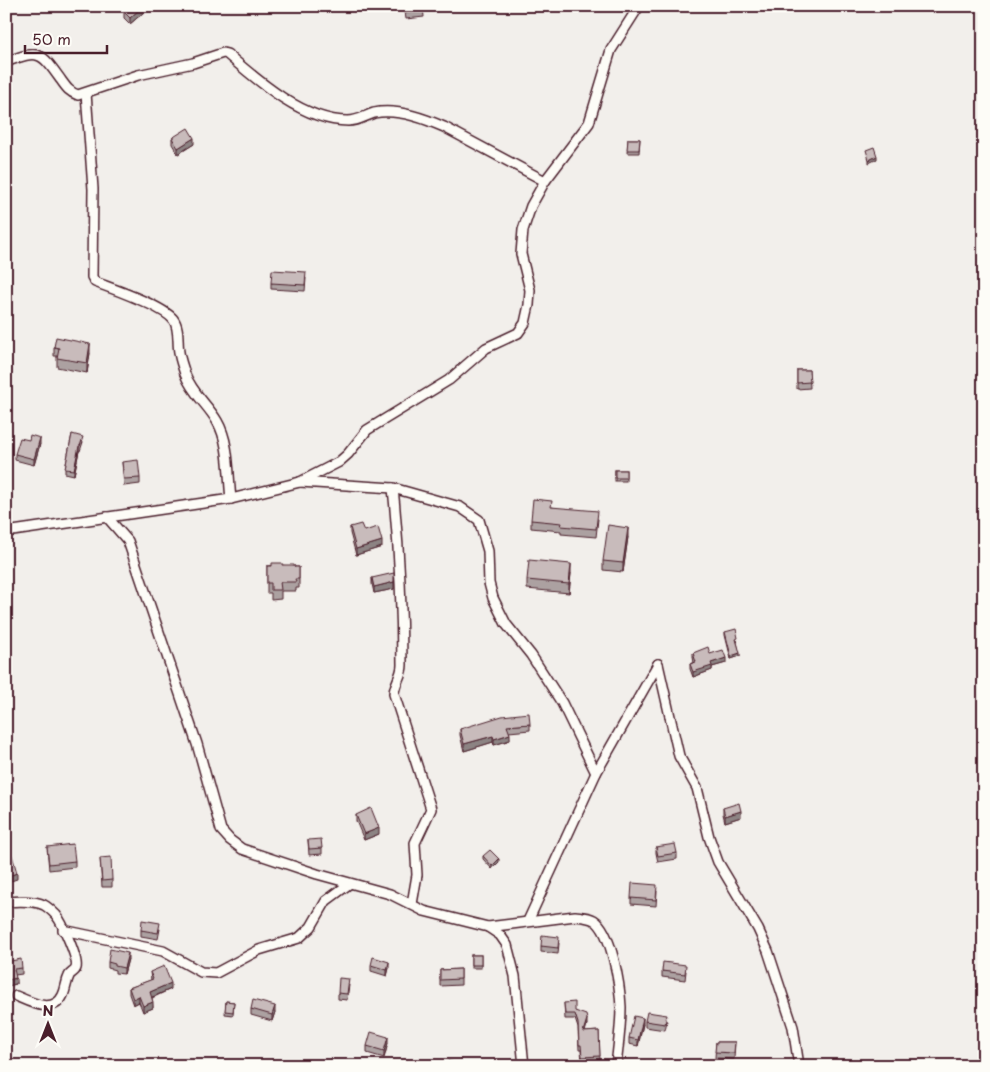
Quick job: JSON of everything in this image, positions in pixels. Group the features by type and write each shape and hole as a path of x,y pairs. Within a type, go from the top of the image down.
{"street":[{"path":"6,532 231,499 300,482 339,462 348,454 367,430 449,380 486,348 518,332 525,323 530,290 522,259 523,230 531,206 545,181 590,123 611,50 639,6"},
{"path":"6,62 28,54 38,54 46,60 70,92 78,95 138,75 193,63 223,53 227,54 275,93 296,106 327,117 347,121 357,120 382,112 403,114 429,121 444,127 545,181"},
{"path":"86,93 93,189 92,276 95,282 167,314 174,321 177,330 179,353 186,376 192,389 216,419 222,430 227,454 231,499"},
{"path":"300,482 392,488 460,507 479,520 488,551 489,583 492,598 506,624 531,655 562,703 596,774"},
{"path":"392,488 401,580 402,673 394,694 431,809 415,843 417,875 412,904"},
{"path":"107,517 122,533 131,549 197,744 221,830 242,849 349,884 390,894 424,912 488,927 500,935 512,960 515,976 524,1066"},
{"path":"528,921 596,774 658,664 679,756 697,788 709,837 718,862 763,938 793,1026 799,1066"},
{"path":"63,930 163,951 201,972 216,973 259,950 299,938 312,927 326,901 349,884"},
{"path":"6,902 30,902 44,905 56,915 74,953 76,968 68,977 60,1000 54,1004 44,1006 34,1004 16,996"},
{"path":"488,927 575,916 587,917 599,924 609,940 621,1007 616,1066"}],"building":[{"path":"130,6 143,6 130,18 124,12"},
{"path":"405,6 423,6 424,11 406,13"},
{"path":"188,128 194,138 178,148 172,138"},
{"path":"628,139 640,139 639,150 627,150"},
{"path":"874,147 877,156 869,160 866,150"},
{"path":"272,270 306,272 305,285 271,283"},
{"path":"56,337 90,344 87,363 57,358 59,348 54,347"},
{"path":"797,370 809,370 810,382 797,383"},
{"path":"72,434 83,437 74,470 65,469"},
{"path":"30,435 40,438 34,459 15,454 20,438 29,440"},
{"path":"138,460 140,478 124,479 122,462"},
{"path":"615,470 626,470 626,478 615,478"},
{"path":"533,499 552,501 551,507 598,511 596,529 561,526 562,523 531,520"},
{"path":"361,524 364,531 378,527 382,541 356,549 350,527"},
{"path":"608,525 628,528 623,563 603,561"},
{"path":"529,560 571,564 569,584 527,580"},
{"path":"272,563 299,567 299,579 295,579 296,582 280,582 281,590 271,590 271,583 267,583 267,566 272,566"},
{"path":"394,573 394,582 374,587 372,578"},
{"path":"736,629 738,638 736,639 740,653 731,656 725,632"},
{"path":"708,647 710,654 723,650 726,658 711,663 712,666 693,672 690,664 696,662 693,653"},
{"path":"529,713 530,724 507,726 510,734 494,739 493,736 464,744 460,729 502,716"},
{"path":"739,803 741,811 725,816 723,808"},
{"path":"371,808 379,828 364,834 356,815"},
{"path":"321,839 322,848 309,849 308,840"},
{"path":"73,844 75,861 49,864 47,847"},
{"path":"675,844 677,853 658,856 656,847"},
{"path":"490,850 499,859 492,866 483,856"},
{"path":"12,855 17,873 8,876 6,856"},
{"path":"111,857 112,880 102,881 100,858"},
{"path":"632,883 657,885 656,900 631,898"},
{"path":"142,920 160,923 158,933 141,930"},
{"path":"542,935 559,937 558,948 541,946"},
{"path":"110,949 128,953 124,968 108,962"},
{"path":"471,955 481,955 481,965 471,965"},
{"path":"373,957 389,962 387,970 371,965"},
{"path":"21,959 22,968 14,969 16,978 8,980 6,962"},
{"path":"663,962 686,965 685,974 662,971"},
{"path":"164,966 171,983 150,992 153,1002 143,1006 139,996 133,999 129,988 153,979 150,972"},
{"path":"461,969 461,979 440,980 440,970"},
{"path":"339,978 349,979 347,994 338,993"},
{"path":"253,1000 275,1006 272,1015 251,1009"},
{"path":"226,1001 234,1002 233,1012 225,1011"},
{"path":"575,1002 575,1011 586,1015 587,1019 583,1032 599,1031 600,1056 582,1057 581,1045 579,1045 578,1023 575,1014 565,1014 564,1003"},
{"path":"647,1012 667,1015 665,1024 645,1021"},
{"path":"634,1016 643,1018 638,1040 629,1038"},
{"path":"371,1032 388,1037 384,1051 367,1046"},
{"path":"716,1042 735,1042 734,1053 715,1052"},
{"path":"448,1061 458,1064 457,1066 446,1066"}]}
